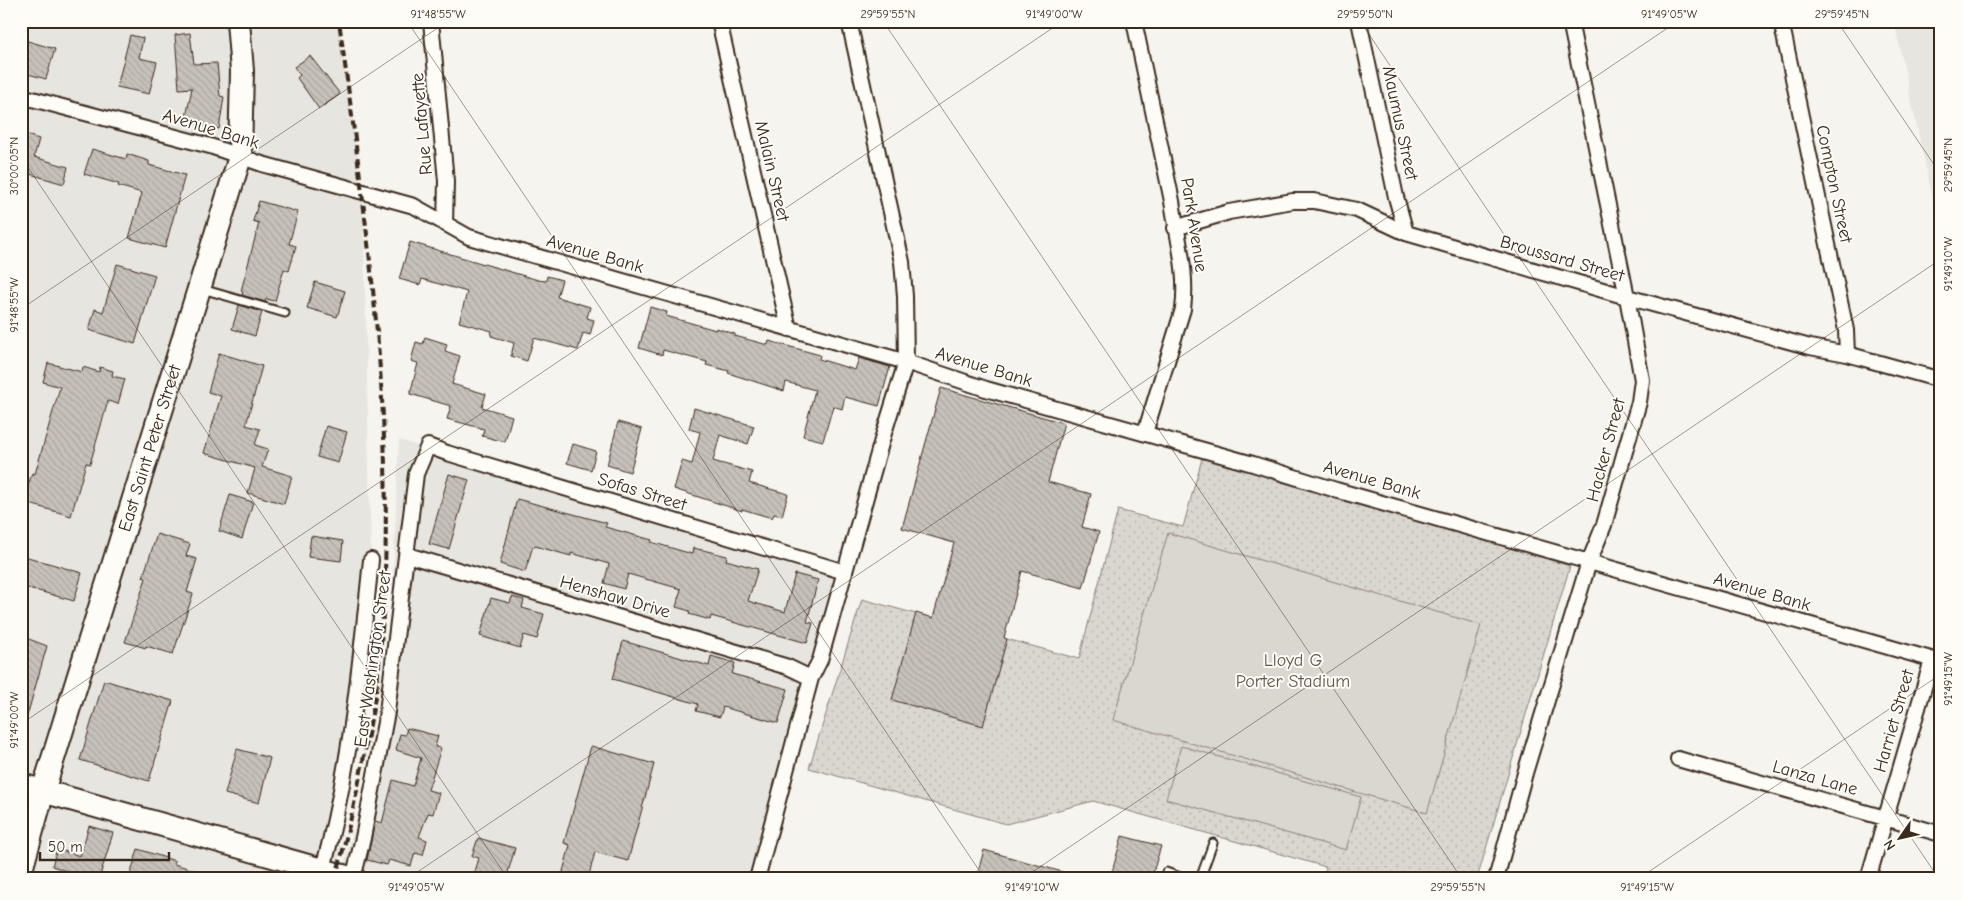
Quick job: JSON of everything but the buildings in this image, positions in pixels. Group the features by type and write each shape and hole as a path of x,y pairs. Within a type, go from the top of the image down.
{"main road":[{"name":"East Saint Peter Street","path":"21,870 240,157 242,71 238,21"},
{"path":"21,785 322,874 353,879"}],"street":[{"name":"Rue Lafayette","path":"431,21 446,181 445,224"},
{"name":"Malain Street","path":"719,21 789,329"},
{"path":"757,879 812,678 820,660 906,362 905,296 902,262 849,21"},
{"name":"Park Avenue","path":"1134,21 1172,201 1175,228 1184,267 1185,293 1183,308 1145,433"},
{"name":"Maumus Street","path":"1359,21 1396,197 1406,233"},
{"name":"Hacker Street","path":"1500,878 1525,773 1589,562 1604,526 1639,402 1642,380 1627,297 1570,21"},
{"name":"Compton Street","path":"1781,21 1846,330 1847,354"},
{"name":"Avenue Bank","path":"21,96 210,146 240,157 414,206 469,237 906,362 986,389 1936,661"},
{"name":"Broussard Street","path":"1175,228 1229,212 1293,201 1314,201 1357,210 1406,233 1627,297 1810,347 1847,354 1941,380"},
{"name":"Sofas Street","path":"428,446 845,572"},
{"name":"East Washington Street","path":"353,879 363,838 387,712 416,474 428,446"},
{"name":"Henshaw Drive","path":"407,555 779,665 812,678"},
{"name":"East Washington Street","path":"322,874 338,809 356,698 371,560"},
{"name":"Harriet Street","path":"1868,879 1885,818 1936,661"},
{"name":"Lanza Lane","path":"1678,759 1941,834"}],"lane":[{"path":"199,288 285,313"},
{"path":"1200,879 1213,843"},
{"path":"1166,872 1186,879"}],"shaded area":[{"path":"21,21 339,21 363,193 371,560 337,873 320,879 21,879"},
{"path":"1894,21 1941,21 1941,237"},
{"path":"399,440 845,572 757,879 340,879 387,712"}],"green space":[{"name":"Lloyd G Porter Stadium","path":"1203,455 1570,566 1477,879 1324,879 1326,867 1093,801 1006,824 809,768 862,599 1079,659 1118,510 1183,527"},
{"path":"1168,533 1481,625 1427,813 1113,720"},
{"path":"1181,746 1361,797 1346,850 1166,799"}],"railway":[{"path":"335,879 357,789 376,690 384,600 386,518 379,352 361,186 339,21"}]}
